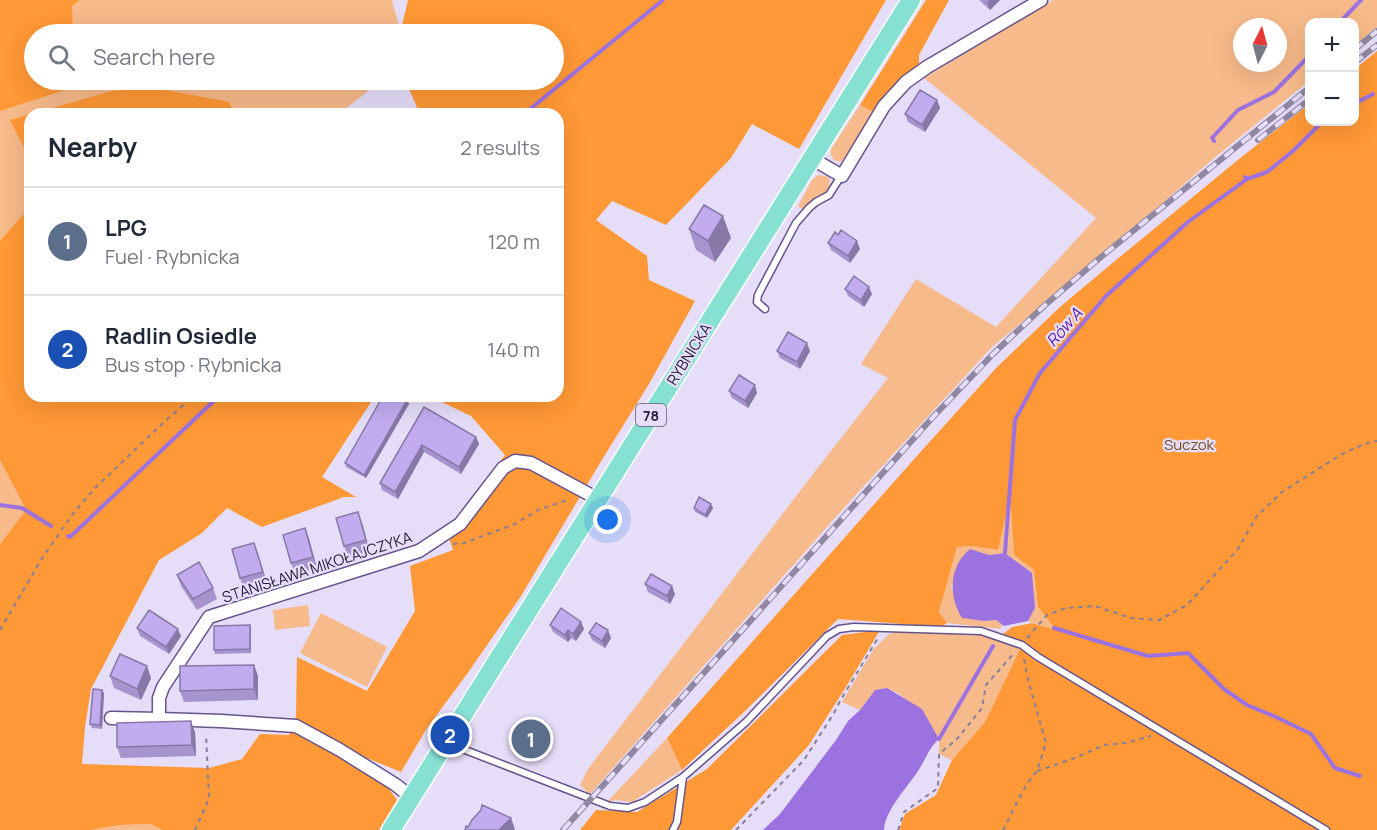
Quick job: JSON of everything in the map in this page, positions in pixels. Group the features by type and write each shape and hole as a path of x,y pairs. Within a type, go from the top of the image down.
{"main road":[{"name":"RYBNICKA","path":"391,830 911,0"}],"street":[{"path":"811,158 842,176 884,106 906,82 927,67 1041,0"},
{"name":"STANISŁAWA MIKOŁAJCZYKA","path":"159,719 158,706 161,690 209,617 424,548 460,524 503,468 515,461 531,463 598,499"},
{"path":"111,718 205,720 296,726 340,750 411,797"}],"lane":[{"path":"765,309 757,303 758,295 796,223 816,202 830,195 842,176"},
{"path":"446,742 610,806 628,808 645,802 683,777 746,722 811,651 827,636 839,629 854,627 981,631 1022,645 1038,657 1326,830"},
{"path":"673,830 677,822 683,777"}],"path":[{"path":"0,630 41,560 72,515 95,488 187,402"},
{"path":"898,830 904,812 938,788 939,754 957,739 982,708 986,686 1047,615 1065,608 1095,606 1131,618 1159,620 1187,605 1238,549 1257,516 1282,492 1341,454 1377,441"},
{"path":"424,548 464,543 515,524 538,510 573,498"},
{"path":"736,830 804,760 880,635"},
{"path":"1003,830 1026,784 1037,771 1046,743 1028,680 1022,645"},
{"path":"195,830 209,799 205,720"},
{"path":"1037,771 1104,745 1126,743 1164,732"}],"shaded area":[{"path":"62,0 392,0 398,24 60,24"},
{"path":"1053,0 1377,0 1377,27 1359,43 1359,18 1305,18 1305,84 1214,158 1094,263 993,346 851,500 590,794 580,785 588,769 888,378 861,364 916,279 996,327 1096,218 924,78"},
{"path":"24,84 24,90 369,90 347,108 24,108 24,237 0,259 0,89"},
{"path":"860,105 875,113 845,157 840,162 834,160 831,149"},
{"path":"818,175 827,176 830,180 829,187 826,193 814,198 804,210 798,206 812,180"},
{"path":"0,460 26,510 0,544"},
{"path":"1008,507 1012,507 1014,555 1034,570 1038,607 1057,631 1028,621 1035,608 1032,573 1005,553 989,555 951,586 954,595 984,621 996,620 1002,625 1000,629 947,623 939,612 957,547 971,546 998,550"},
{"path":"970,549 989,555 1005,553 1032,573 1035,608 1028,621 1004,626 996,620 962,618 954,600 953,582 958,564"},
{"path":"308,605 310,626 275,630 273,610"},
{"path":"321,613 387,647 367,687 300,653"},
{"path":"913,629 981,631 1022,645 985,722 952,760 939,754 939,739 917,711 896,693 887,689 875,690 860,710 842,702 873,650 889,634"},
{"path":"887,688 922,709 939,739 892,807 884,830 763,830 780,814 848,721 860,710 875,690"},
{"path":"667,738 682,770 632,802 615,800 607,802"},
{"path":"151,824 162,830 90,830 120,825"}],"green space":[{"path":"0,0 80,0 72,6 73,24 24,24 24,90 65,90 0,111"},
{"path":"408,0 886,0 799,149 752,124 731,158 666,225 612,201 596,220 647,256 649,280 695,301 649,384 521,596 427,728 401,772 367,758 397,800 379,830 162,830 151,824 120,825 90,830 0,830 0,544 26,510 0,460 0,241 24,214 24,402 371,402 322,477 356,497 344,497 262,527 227,508 202,533 159,560 91,689 82,764 209,768 242,759 260,734 289,735 296,716 297,657 367,691 415,611 410,566 453,550 445,526 457,518 505,455 471,416 442,402 564,402 564,108 417,108 409,90 564,90 564,24 402,24"},
{"path":"926,0 949,0 919,55 919,64 875,113 860,105"},
{"name":"Suczok","path":"1377,51 1377,830 899,830 905,814 936,795 952,760 985,722 1022,645 1003,634 1012,627 1032,623 1056,630 1038,607 1034,570 1014,555 1011,507 1008,507 998,550 971,546 957,547 939,612 947,623 941,627 838,619 682,770 667,738 997,367 1060,307 1305,107 1305,126 1359,126 1359,66"},
{"path":"166,90 229,102 232,108 52,108 112,91"},
{"path":"24,116 24,148 10,120"},
{"path":"880,630 809,745 731,830 580,830 596,810 637,812 707,769 842,635"}],"building":[{"path":"920,90 937,100 922,125 905,114"},
{"path":"704,205 723,216 708,241 689,229"},
{"path":"841,230 857,241 848,256 828,243 835,232 838,235"},
{"path":"854,276 869,287 861,300 845,289"},
{"path":"788,332 807,343 797,362 777,351"},
{"path":"739,375 755,385 745,401 729,391"},
{"path":"380,402 406,402 364,475 345,463"},
{"path":"424,407 476,437 459,467 422,445 395,492 380,483"},
{"path":"699,497 711,504 705,515 694,508"},
{"path":"358,512 366,540 344,546 336,518"},
{"path":"305,528 313,557 291,563 283,535"},
{"path":"254,543 263,572 240,578 232,549"},
{"path":"199,562 213,588 193,599 177,575"},
{"path":"651,574 672,586 667,596 645,584"},
{"path":"561,608 581,622 573,634 568,630 565,635 550,625"},
{"path":"149,610 178,629 166,647 137,628"},
{"path":"596,623 608,630 602,641 589,633"},
{"path":"250,625 250,649 214,650 214,626"},
{"path":"120,654 147,666 137,689 110,676"},
{"path":"254,665 254,689 180,691 180,666"},
{"path":"93,689 102,690 100,725 90,724"},
{"path":"191,721 192,745 117,747 117,723"},
{"path":"482,805 511,818 499,830 465,830 481,810"}],"waterway":[{"path":"564,81 663,0"},
{"name":"Rów A","path":"1344,18 1361,0"},
{"name":"Rów A","path":"1214,141 1212,138 1238,110 1274,92 1305,60"},
{"path":"531,108 553,90"},
{"path":"1359,101 1373,94"},
{"path":"1247,179 1267,172 1293,151 1318,126"},
{"name":"Rów A","path":"1005,553 1015,420 1040,373 1106,296 1188,222 1247,179 1245,177"},
{"path":"68,536 70,537 213,402"},
{"path":"0,505 22,508 51,526"},
{"path":"1054,628 1148,656 1188,653 1224,689 1247,705 1311,734 1335,768 1360,776"},
{"name":"Rów A","path":"939,739 993,646"}],"railway":[{"path":"1359,46 1377,31"},
{"path":"1359,59 1377,45"},
{"path":"563,830 933,417 993,354 1101,257 1305,91"},
{"path":"1258,140 1305,103"}],"place":[{"name":"Radlin Osiedle","path":"450,735"},
{"name":"LPG","path":"531,739"}]}
